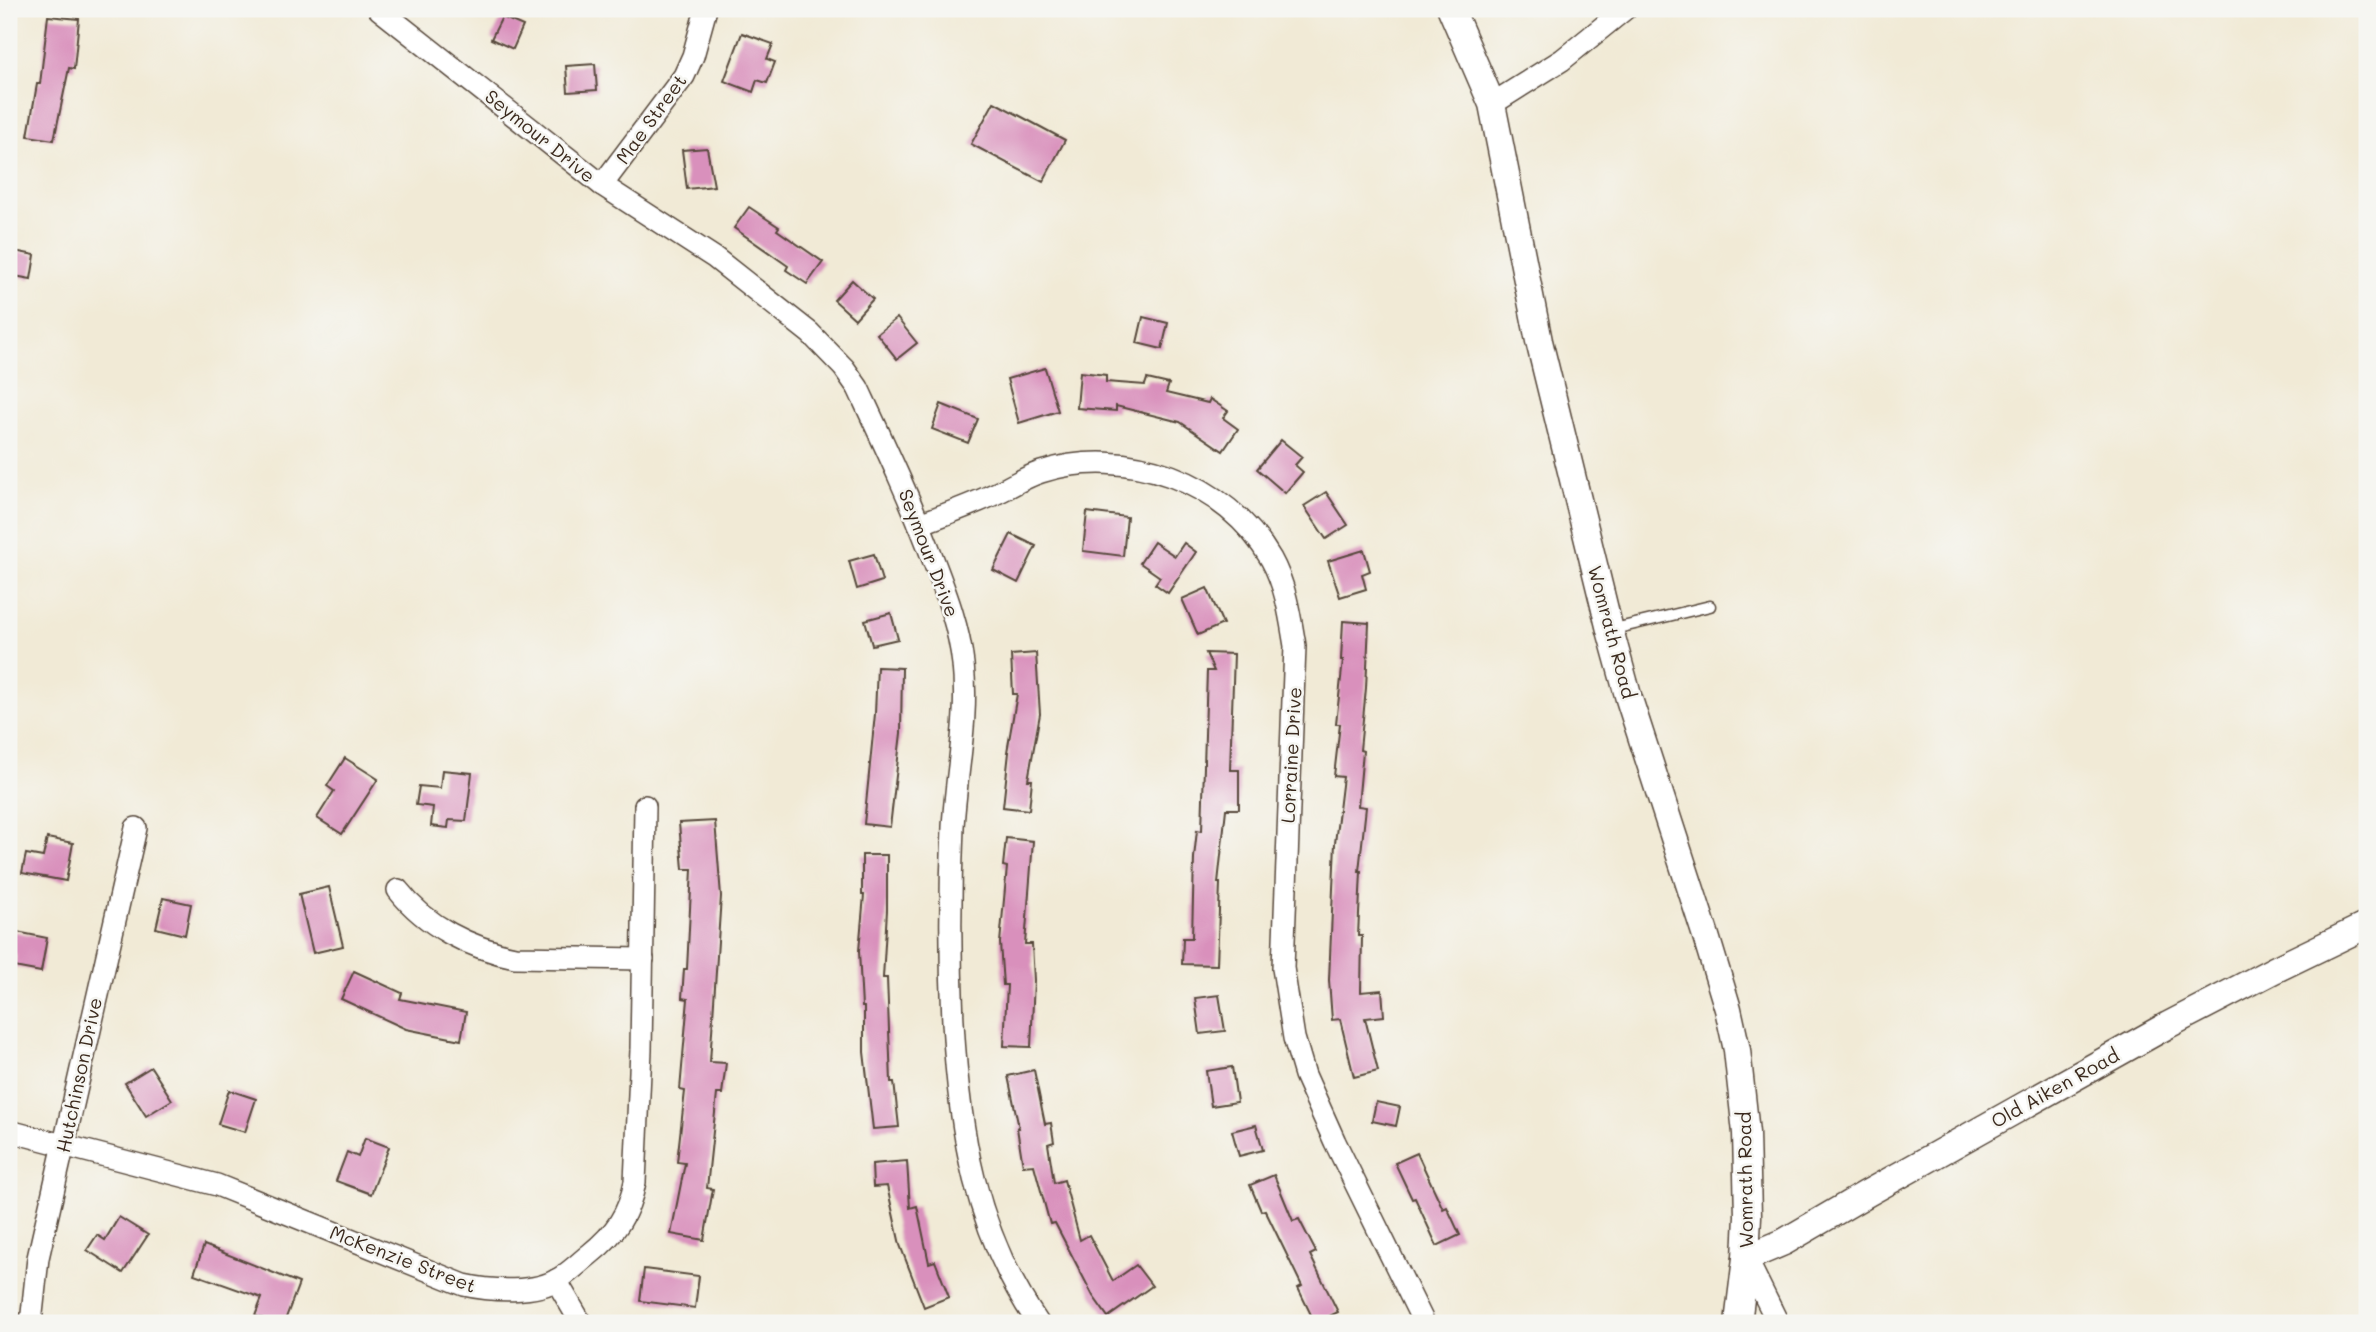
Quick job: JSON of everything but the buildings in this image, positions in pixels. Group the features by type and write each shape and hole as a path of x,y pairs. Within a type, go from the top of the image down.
{"street":[{"name":"Seymour Drive","path":"379,9 602,185 715,258 828,349 858,388 919,524 951,608 963,664 964,718 953,825 950,968 956,1077 968,1160 992,1240 1017,1293 1038,1323"},
{"name":"Mae Street","path":"602,185 684,76 693,56 706,9"},
{"name":"Womrath Road","path":"1451,9 1492,104 1539,341 1610,629 1629,699 1728,1009 1737,1050 1746,1133 1746,1258 1738,1323"},
{"path":"1492,104 1562,60 1625,9"},
{"name":"Lorraine Drive","path":"919,524 1043,471 1104,462 1125,463 1144,466 1191,485 1229,509 1253,533 1272,561 1289,609 1295,646 1283,968 1287,1003 1305,1075 1424,1323"},
{"name":"McKenzie Street","path":"9,1130 217,1185 464,1285 484,1290 504,1290 530,1288 556,1280 606,1241 617,1229 632,1199 639,1090 645,806"},
{"name":"Hutchinson Drive","path":"30,1323 37,1258 136,828"},
{"path":"398,890 423,918 444,931 500,954 515,957 643,959"},
{"name":"Old Aiken Road","path":"1746,1258 1784,1242 2168,1025 2367,925"},
{"path":"1746,1258 1779,1323"},
{"path":"556,1280 581,1323"}],"lane":[{"path":"1610,629 1710,606"}]}
